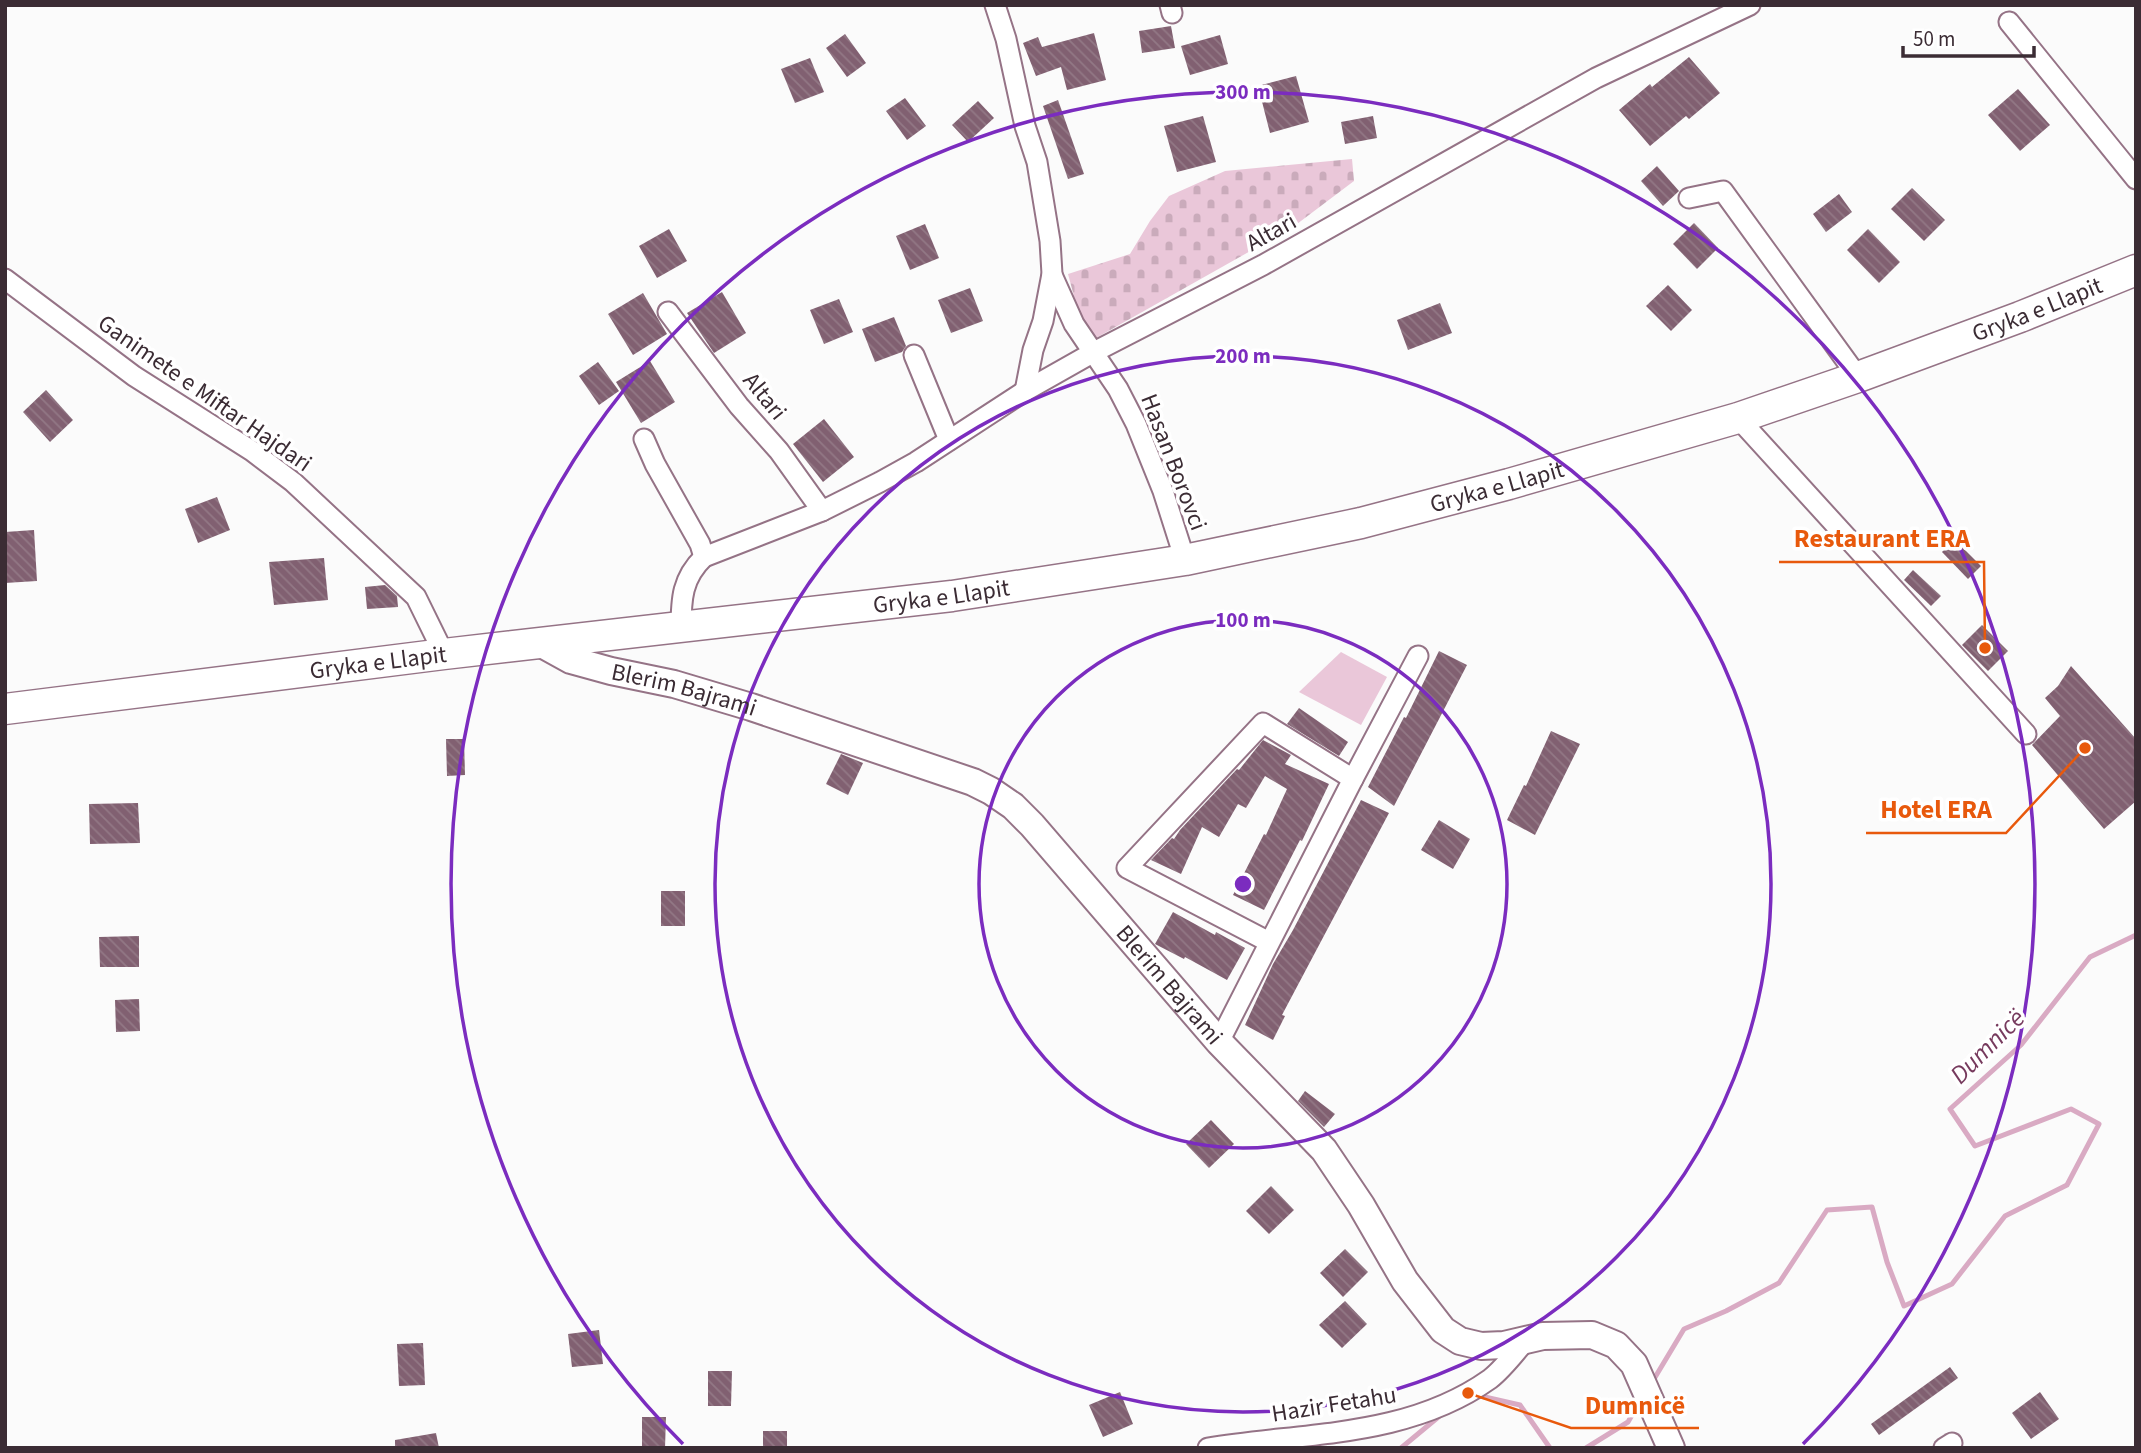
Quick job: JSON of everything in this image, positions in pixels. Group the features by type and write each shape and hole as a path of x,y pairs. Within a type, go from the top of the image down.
{"main road":[{"name":"Gryka e Llapit","path":"5,709 444,654 952,596 1185,560 1362,523 1738,418 2020,317 2136,270"}],"street":[{"name":"Hasan Borovci","path":"995,5 1006,39 1025,126 1045,198 1052,274 1044,321 1033,350 1025,391"},
{"name":"Altari","path":"704,556 822,511 880,482 1025,391 1094,352 1263,264 1596,78 1750,5"},
{"path":"2009,22 2136,179"},
{"path":"1689,198 1723,191 1858,377"},
{"name":"Hasan Borovci","path":"1052,274 1074,324 1118,389 1136,424 1163,491 1185,560"},
{"name":"Ganimete e Miftar Hajdari","path":"5,279 134,376 252,451 293,482 416,597 444,654"},
{"name":"Altari","path":"668,312 739,406 779,451 822,511"},
{"path":"914,355 949,440"},
{"path":"1738,418 2026,734"},
{"path":"644,439 654,464 700,544 704,556 694,566 684,586 681,629"},
{"name":"Blerim Bajrami","path":"542,644 571,660 674,684 751,707 939,770 973,782 1013,806 1219,1042 1324,1150 1362,1205 1405,1281 1443,1330 1460,1341 1481,1346 1504,1345 1543,1336 1583,1334 1605,1338 1626,1353 1671,1448"},
{"path":"1219,1042 1418,656"},
{"path":"1269,942 1127,868 1263,723 1353,779"},
{"name":"Hazir Fetahu","path":"1208,1448 1390,1424 1413,1417 1448,1405 1492,1378 1526,1340"}],"green space":[{"path":"1352,159 1354,181 1293,227 1096,338 1078,311 1068,274 1130,254 1169,196 1225,171"},
{"path":"1341,652 1387,677 1361,725 1299,692"}],"building":[{"path":"1171,26 1175,48 1142,53 1139,31"},
{"path":"1094,33 1106,80 1067,90 1061,67 1036,76 1023,43 1038,37 1042,47"},
{"path":"845,34 866,63 847,77 826,48"},
{"path":"1220,35 1228,64 1190,75 1181,46"},
{"path":"1689,57 1720,93 1689,119 1686,116 1650,146 1619,110"},
{"path":"810,58 824,92 795,103 781,69"},
{"path":"1296,76 1309,122 1270,133 1258,86"},
{"path":"2018,89 2050,125 2020,151 1988,115"},
{"path":"905,98 926,126 907,140 886,111"},
{"path":"1058,100 1084,174 1068,179 1043,106"},
{"path":"978,101 994,118 968,142 952,125"},
{"path":"1203,116 1216,162 1177,172 1164,126"},
{"path":"1373,116 1377,138 1345,144 1341,122"},
{"path":"1657,166 1679,191 1663,206 1641,181"},
{"path":"1912,188 1945,220 1924,241 1891,209"},
{"path":"1839,194 1852,212 1826,232 1813,214"},
{"path":"1694,223 1718,248 1697,269 1673,244"},
{"path":"925,224 939,258 910,270 896,236"},
{"path":"669,229 687,261 657,278 639,246"},
{"path":"1868,229 1900,262 1879,283 1847,250"},
{"path":"1668,285 1692,310 1671,331 1646,306"},
{"path":"970,288 983,321 951,333 938,300"},
{"path":"722,292 746,333 714,353 687,313"},
{"path":"643,293 667,334 633,355 608,314"},
{"path":"839,299 853,332 824,344 810,310"},
{"path":"1440,303 1452,333 1408,350 1397,320"},
{"path":"894,317 906,346 902,352 875,362 862,329"},
{"path":"650,361 675,402 641,423 616,382"},
{"path":"598,362 619,391 599,405 579,376"},
{"path":"46,390 73,420 50,442 23,412"},
{"path":"824,419 854,457 823,482 793,444"},
{"path":"217,497 230,530 198,543 185,509"},
{"path":"34,530 37,581 5,583 5,532"},
{"path":"1954,539 1981,566 1968,579 1942,552"},
{"path":"324,558 328,600 274,605 269,562"},
{"path":"1913,570 1941,596 1931,606 1904,580"},
{"path":"385,585 397,596 398,607 367,609 365,587"},
{"path":"1982,625 2008,651 1988,671 1962,645"},
{"path":"1439,651 1467,665 1394,806 1368,787"},
{"path":"2071,666 2136,739 2136,801 2104,829 2032,745 2060,716 2045,698 2058,686"},
{"path":"1299,708 1348,742 1339,756 1287,724"},
{"path":"1551,731 1580,744 1535,835 1507,820"},
{"path":"446,739 464,739 465,775 447,776"},
{"path":"1263,740 1291,755 1285,764 1329,784 1302,841 1300,840 1264,910 1233,895 1264,834 1266,835 1287,789 1265,776 1246,808 1238,804 1219,837 1202,827 1181,874 1151,860 1174,839 1237,769 1239,770"},
{"path":"841,754 863,763 848,795 826,784"},
{"path":"1361,800 1389,813 1282,1015 1285,1016 1273,1040 1245,1025 1273,964"},
{"path":"138,803 140,843 90,844 89,804"},
{"path":"1439,820 1470,839 1453,869 1421,850"},
{"path":"661,891 685,891 685,926 661,926"},
{"path":"1173,912 1245,948 1227,980 1155,944"},
{"path":"139,936 139,967 100,967 99,937"},
{"path":"139,999 140,1031 116,1032 115,1000"},
{"path":"1305,1091 1335,1114 1324,1127 1298,1101"},
{"path":"1211,1120 1234,1144 1209,1168 1186,1144"},
{"path":"1271,1186 1294,1210 1269,1234 1246,1211"},
{"path":"1345,1249 1368,1272 1343,1297 1320,1273"},
{"path":"1345,1301 1367,1324 1342,1348 1319,1325"},
{"path":"599,1330 603,1364 572,1367 568,1334"},
{"path":"423,1343 425,1385 399,1386 397,1344"},
{"path":"1950,1367 1958,1378 1879,1435 1871,1424"},
{"path":"708,1371 732,1371 731,1406 708,1406"},
{"path":"1120,1392 1133,1424 1103,1437 1089,1405"},
{"path":"2040,1392 2059,1419 2031,1439 2012,1413"},
{"path":"642,1417 666,1417 665,1448 642,1448"},
{"path":"763,1431 787,1431 787,1448 763,1448"},
{"path":"436,1433 439,1448 395,1448 395,1440"}],"waterway":[{"name":"Dumnicë","path":"1651,1384 1684,1329 1726,1311 1779,1283 1827,1210 1872,1207 1887,1262 1904,1306 1952,1284 2005,1216 2067,1185 2099,1124 2071,1109 1975,1146 1950,1109 2021,1045 2090,957 2136,935"},
{"name":"Dumnicë","path":"1476,1395 1520,1405 1550,1448"},
{"name":"Dumnicë","path":"1586,1448 1628,1422 1640,1401"},
{"name":"Dumnicë","path":"1401,1448 1442,1414"}],"place":[{"name":"Restaurant ERA","path":"1985,648"},
{"name":"Hotel ERA","path":"2085,748"},
{"name":"Dumnicë","path":"1468,1393"}]}
